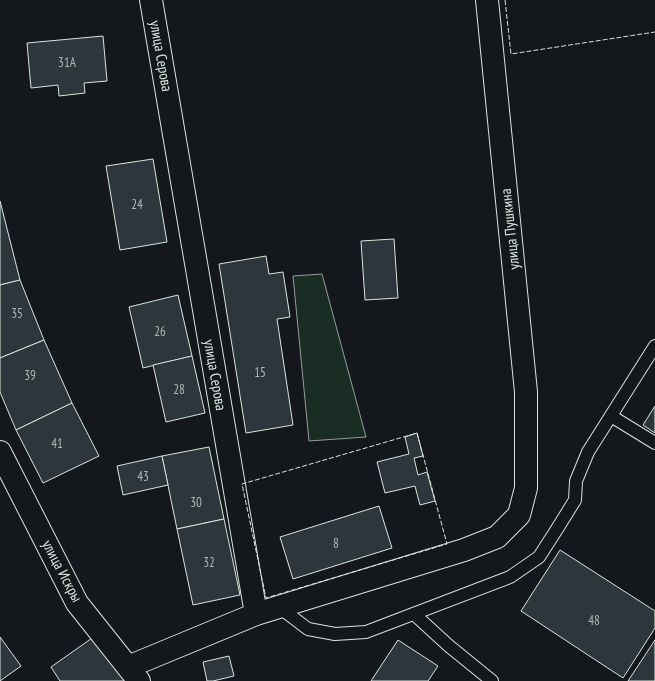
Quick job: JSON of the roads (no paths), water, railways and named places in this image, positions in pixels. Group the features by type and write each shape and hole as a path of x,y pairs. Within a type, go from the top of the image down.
{"street":[{"name":"улица Серова","path":"151,0 256,614"},
{"name":"улица Пушкина","path":"256,614 464,550 497,537 519,515 526,488 526,392 487,0"},
{"name":"улица Искры","path":"0,452 77,602 133,674"},
{"path":"133,674 256,614"}],"lane":[{"path":"279,607 308,629 335,634 366,632 510,577 539,557 575,500 576,481 585,460 655,346"},
{"path":"611,416 655,443"},
{"path":"414,614 449,646 492,681"}]}
